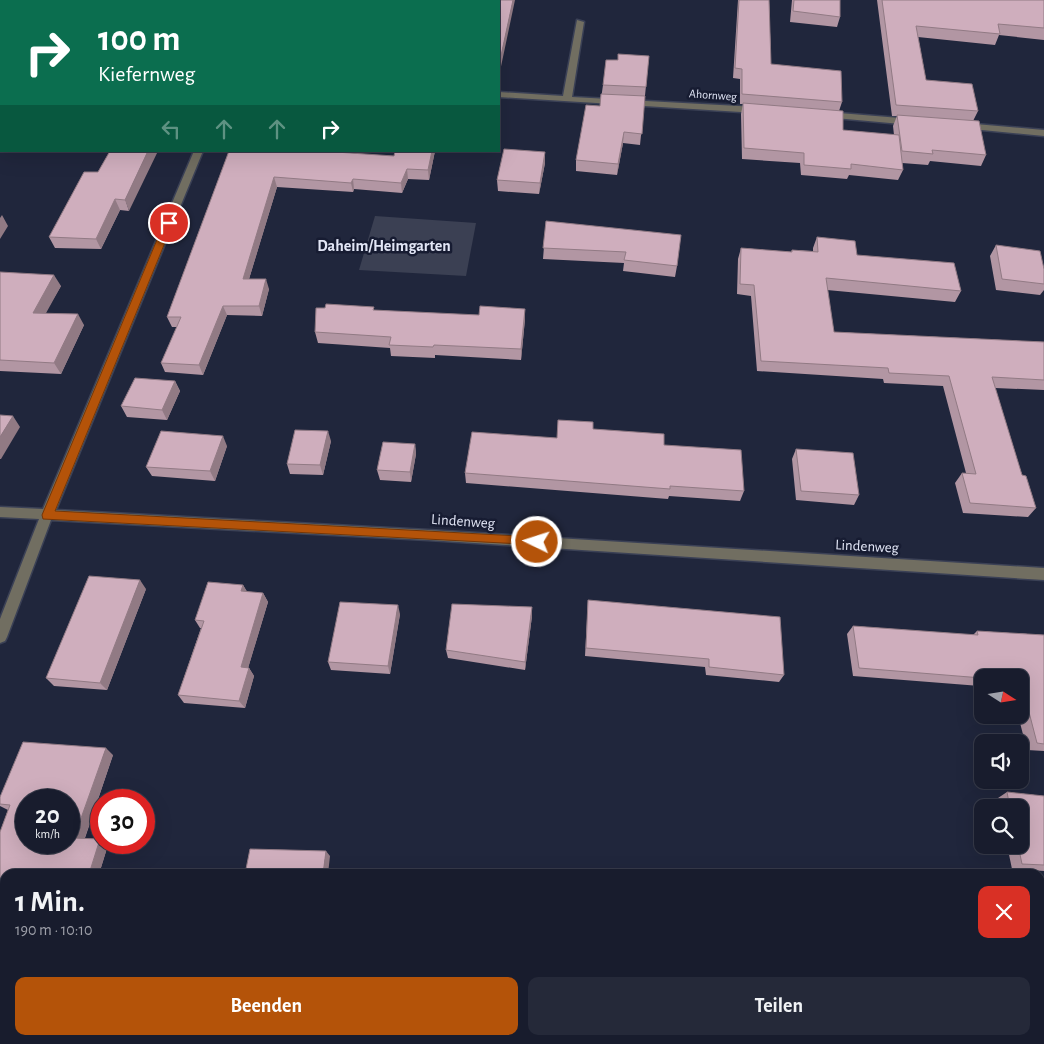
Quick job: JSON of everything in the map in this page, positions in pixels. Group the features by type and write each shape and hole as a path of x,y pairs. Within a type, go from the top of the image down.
{"street":[{"path":"567,100 580,22"},
{"name":"Ahornweg","path":"500,95 770,111"},
{"path":"819,115 926,123"},
{"path":"954,126 1044,133"},
{"path":"0,637 48,515 199,152"},
{"name":"Lindenweg","path":"0,512 428,535 1044,574"}],"shaded area":[{"path":"375,216 476,223 466,276 359,270"}],"building":[{"path":"500,0 513,0 500,60"},
{"path":"739,0 769,0 771,64 841,71 842,102 742,94 742,69 735,68"},
{"path":"794,0 840,0 840,17 793,11"},
{"path":"882,0 1044,0 1044,28 998,24 1000,34 916,26 926,80 972,84 978,111 896,105"},
{"path":"618,54 649,56 646,87 603,85 606,60 618,60"},
{"path":"601,94 645,96 642,134 624,132 618,164 576,160 586,105 600,106"},
{"path":"743,103 843,111 843,130 899,135 903,170 851,164 851,169 804,165 804,153 744,148"},
{"path":"897,115 979,121 986,155 932,150 933,154 902,151"},
{"path":"504,149 545,152 540,183 497,180"},
{"path":"109,152 148,152 125,200 115,199 96,239 49,237 84,172 98,172"},
{"path":"229,152 336,152 394,156 395,152 432,152 428,170 407,169 401,183 353,179 351,183 274,177 243,279 266,279 259,306 223,306 199,365 161,363 181,317 167,317"},
{"path":"546,221 681,235 677,266 624,260 626,252 543,248"},
{"path":"817,237 855,241 857,255 954,263 961,291 826,278 834,332 1044,342 1044,380 992,377 1022,475 1026,476 1036,508 970,503 962,473 976,474 949,376 889,373 888,368 761,361 754,285 740,284 741,248 818,252"},
{"path":"996,245 1040,251 1044,269 1044,284 1002,279"},
{"path":"0,272 54,275 33,313 78,314 54,363 0,360"},
{"path":"326,304 374,307 373,310 479,315 480,306 525,309 521,349 389,345 391,337 315,332 316,308 325,308"},
{"path":"135,378 175,381 162,410 121,406"},
{"path":"0,415 13,416 0,437"},
{"path":"558,420 593,422 593,429 664,434 664,445 741,450 744,491 670,486 670,489 465,473 472,432 557,438"},
{"path":"295,430 328,431 320,465 287,464"},
{"path":"161,431 223,436 210,471 146,467"},
{"path":"383,442 415,444 410,472 377,470"},
{"path":"796,449 853,453 859,495 801,491"},
{"path":"89,576 140,580 100,683 46,678"},
{"path":"208,582 243,585 241,591 263,593 241,667 249,668 239,701 178,695 204,621 195,620"},
{"path":"588,600 780,617 784,675 709,667 709,659 586,648"},
{"path":"340,602 398,605 388,666 328,662"},
{"path":"452,604 532,607 525,662 446,650"},
{"path":"853,626 978,635 977,631 1044,635 1044,744 1037,743 1029,712 1029,669 974,669 974,677 859,668"},
{"path":"23,742 106,748 80,821 80,789 15,789 15,854 80,854 80,838 90,839 90,854 95,854 91,869 0,869 0,832 10,805 0,804 0,797"},
{"path":"1007,792 1044,796 1044,865 1022,864 1020,854 1029,854 1029,799 1008,799"},
{"path":"250,849 326,851 324,869 246,869"}],"district":[{"name":"Daheim/Heimgarten","path":"384,245"}],"route":[{"path":"169,223 48,515 537,542"}]}
